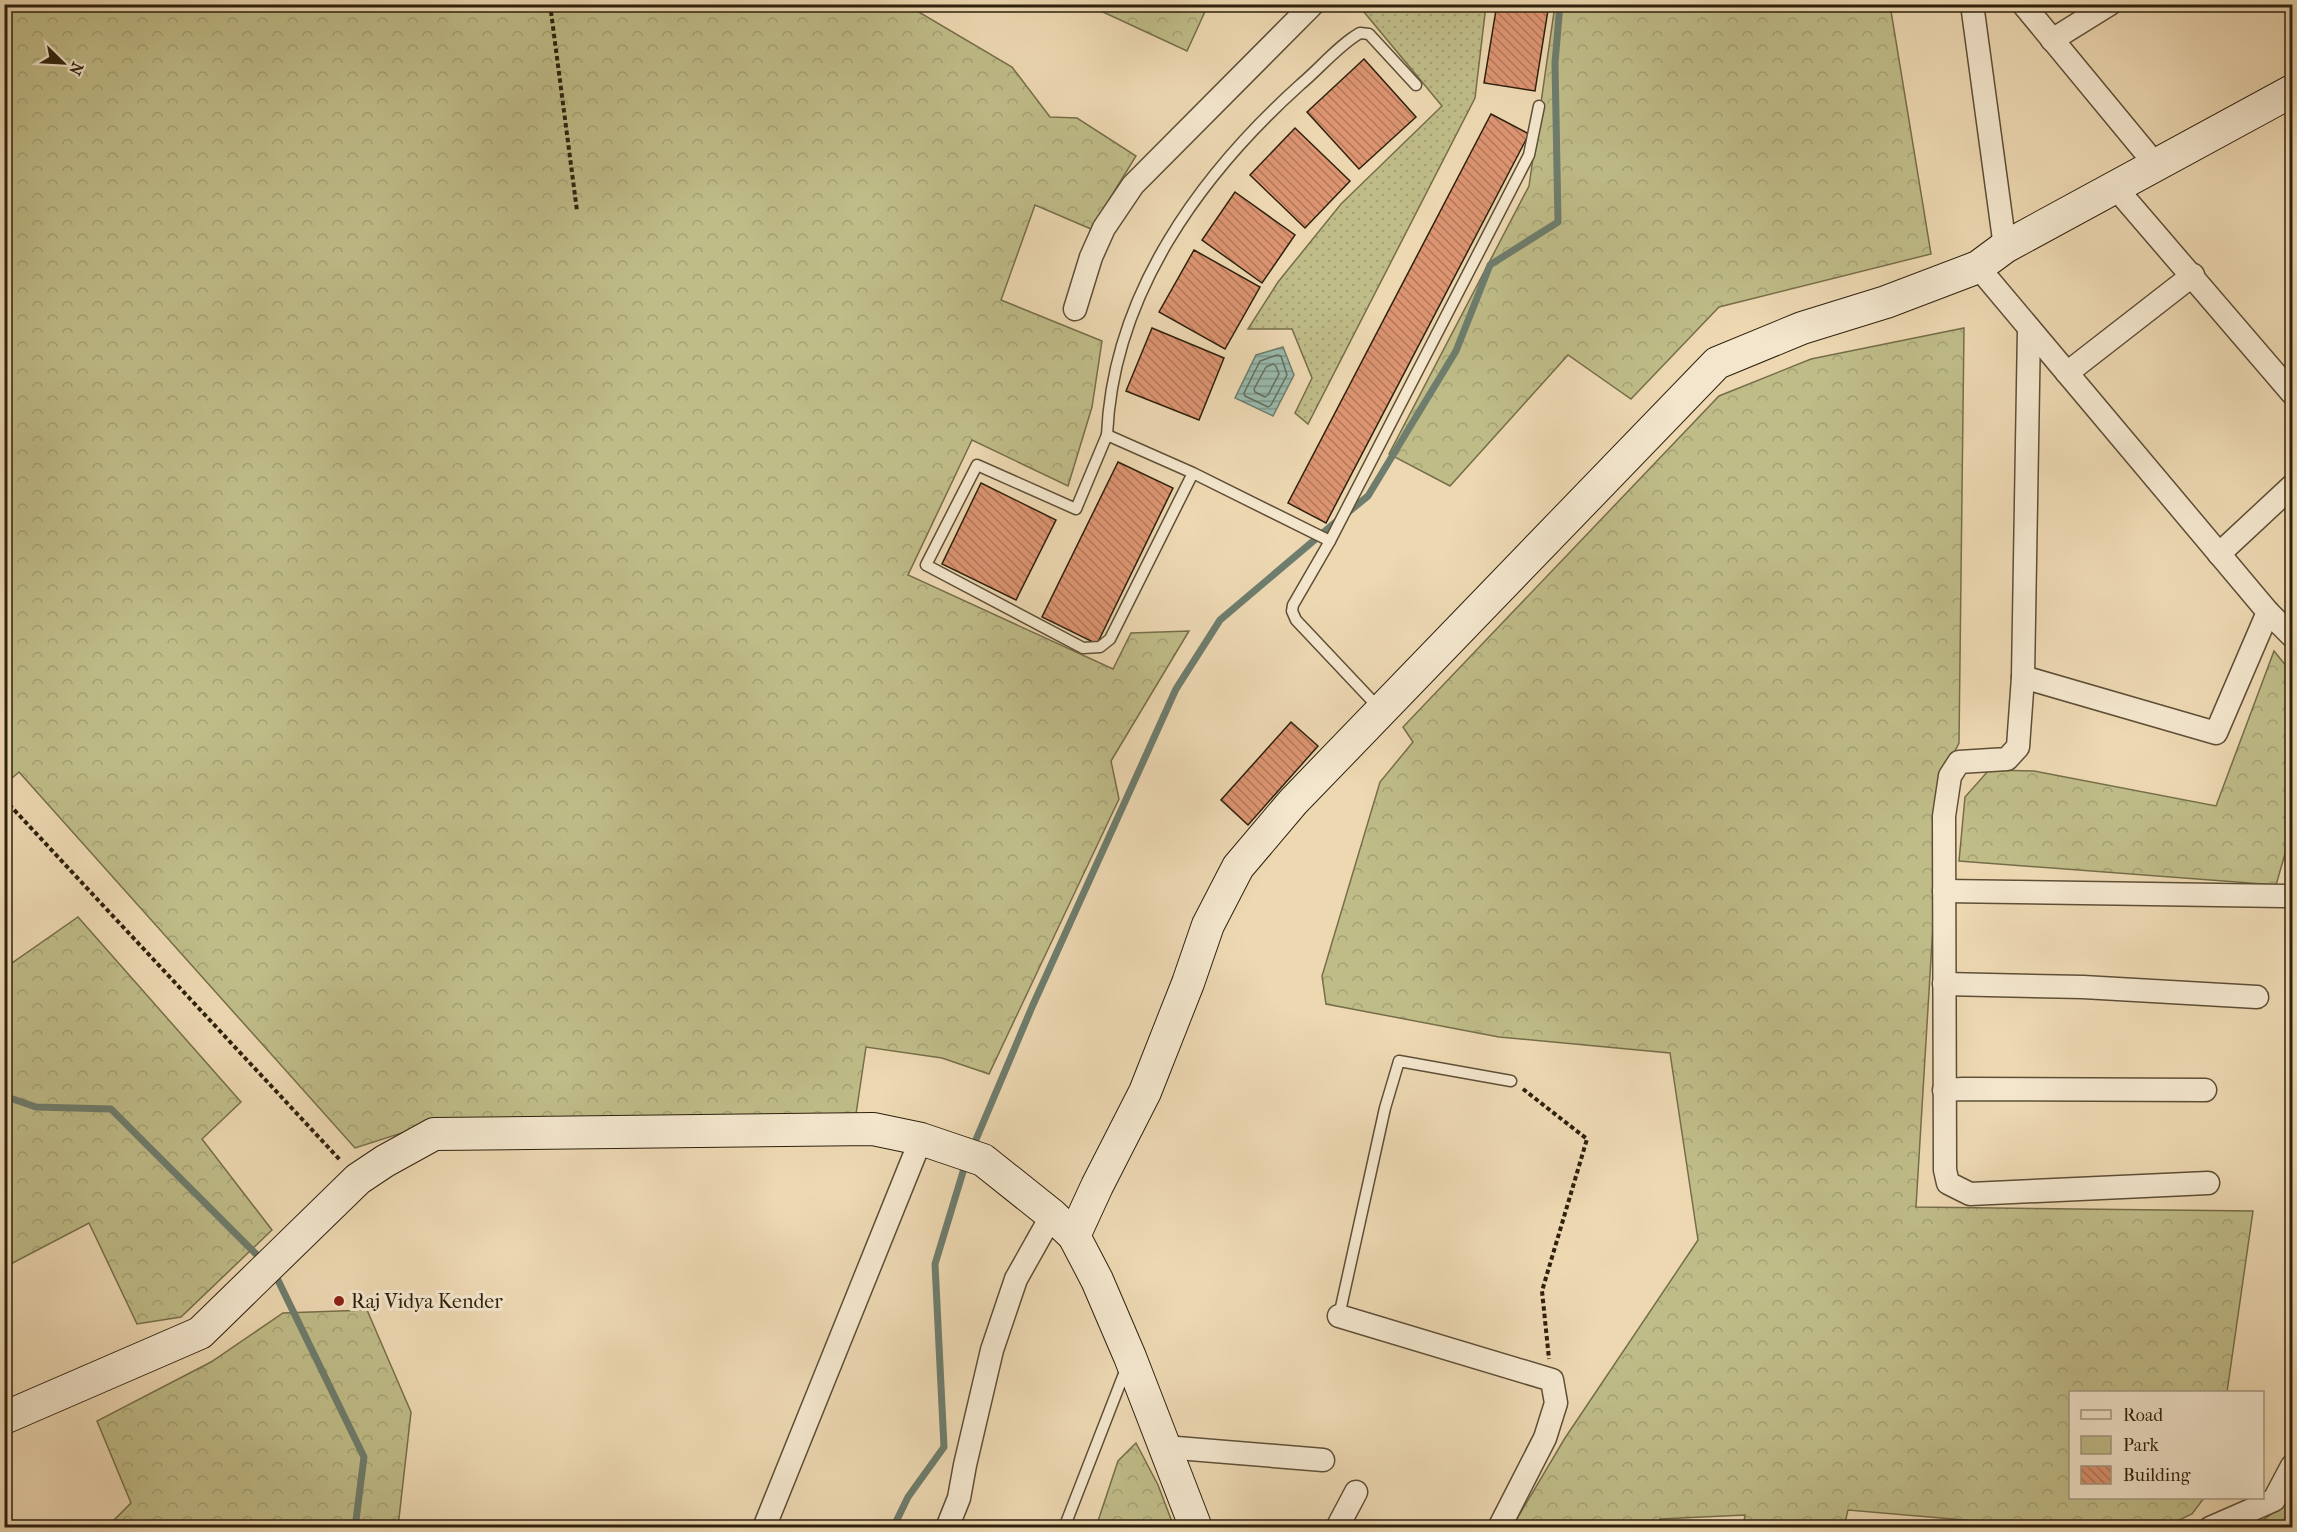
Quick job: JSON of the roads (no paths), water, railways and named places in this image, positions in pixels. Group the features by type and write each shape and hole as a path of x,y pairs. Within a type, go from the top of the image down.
{"street":[{"path":"1972,4 2005,247"},
{"path":"2023,4 2156,165"},
{"path":"2052,40 2110,4"},
{"path":"1075,309 1091,257 1104,228 1133,184 1306,6"},
{"path":"947,1527 959,1498 992,1350 1016,1279 1097,1186 1145,1092 1208,925 1238,867 1293,802 1717,363 1802,328 1886,302 1978,267 2005,247 2292,91"},
{"path":"2115,187 2288,379"},
{"path":"1978,267 2268,612 2292,636"},
{"path":"2067,373 2193,275"},
{"path":"2029,328 2023,677 2018,747 2007,759 1959,762 1950,776 1944,816 1945,1170 1948,1183 1970,1194 2208,1183"},
{"path":"2219,554 2292,486"},
{"path":"2023,677 2216,733 2268,612"},
{"path":"1944,891 2284,896"},
{"path":"1944,984 2082,987 2257,997"},
{"path":"1944,1090 2205,1090"},
{"path":"4,1418 200,1333 358,1179 434,1134 873,1129 921,1139 983,1160 1063,1226 1097,1280 1130,1357 1196,1527"},
{"path":"764,1527 921,1139"},
{"path":"1339,1316 1552,1380 1556,1403 1545,1438 1499,1527"},
{"path":"1165,1447 1323,1460"},
{"path":"2210,1527 2274,1500 2292,1466"},
{"path":"1337,1527 1356,1492"}],"lane":[{"path":"1193,473 1110,639 1100,647 1083,648 926,566 977,465 1076,509 1107,435 1108,411 1119,352 1143,288 1177,226 1203,186 1290,95 1360,33 1369,34 1416,85"},
{"path":"1381,710 1296,620 1292,611 1293,605 1330,541 1529,154 1539,106"},
{"path":"1107,435 1193,473 1330,541"},
{"path":"1339,1316 1385,1108 1399,1061 1511,1080"},
{"path":"1064,1527 1130,1357"}],"water":[{"path":"1283,347 1294,375 1273,416 1235,398 1256,355"}],"waterway":[{"path":"1346,514 1368,496 1456,351 1490,265 1558,222 1555,63 1560,4"},
{"path":"972,1149 1032,1007 1176,689 1220,620 1337,521"},
{"path":"4,1096 36,1107 111,1109 262,1260"},
{"path":"893,1528 908,1497 944,1447 935,1264 966,1162"},
{"path":"274,1272 364,1457 355,1528"}],"place":[{"name":"Raj Vidya Kender","path":"339,1301"}]}
